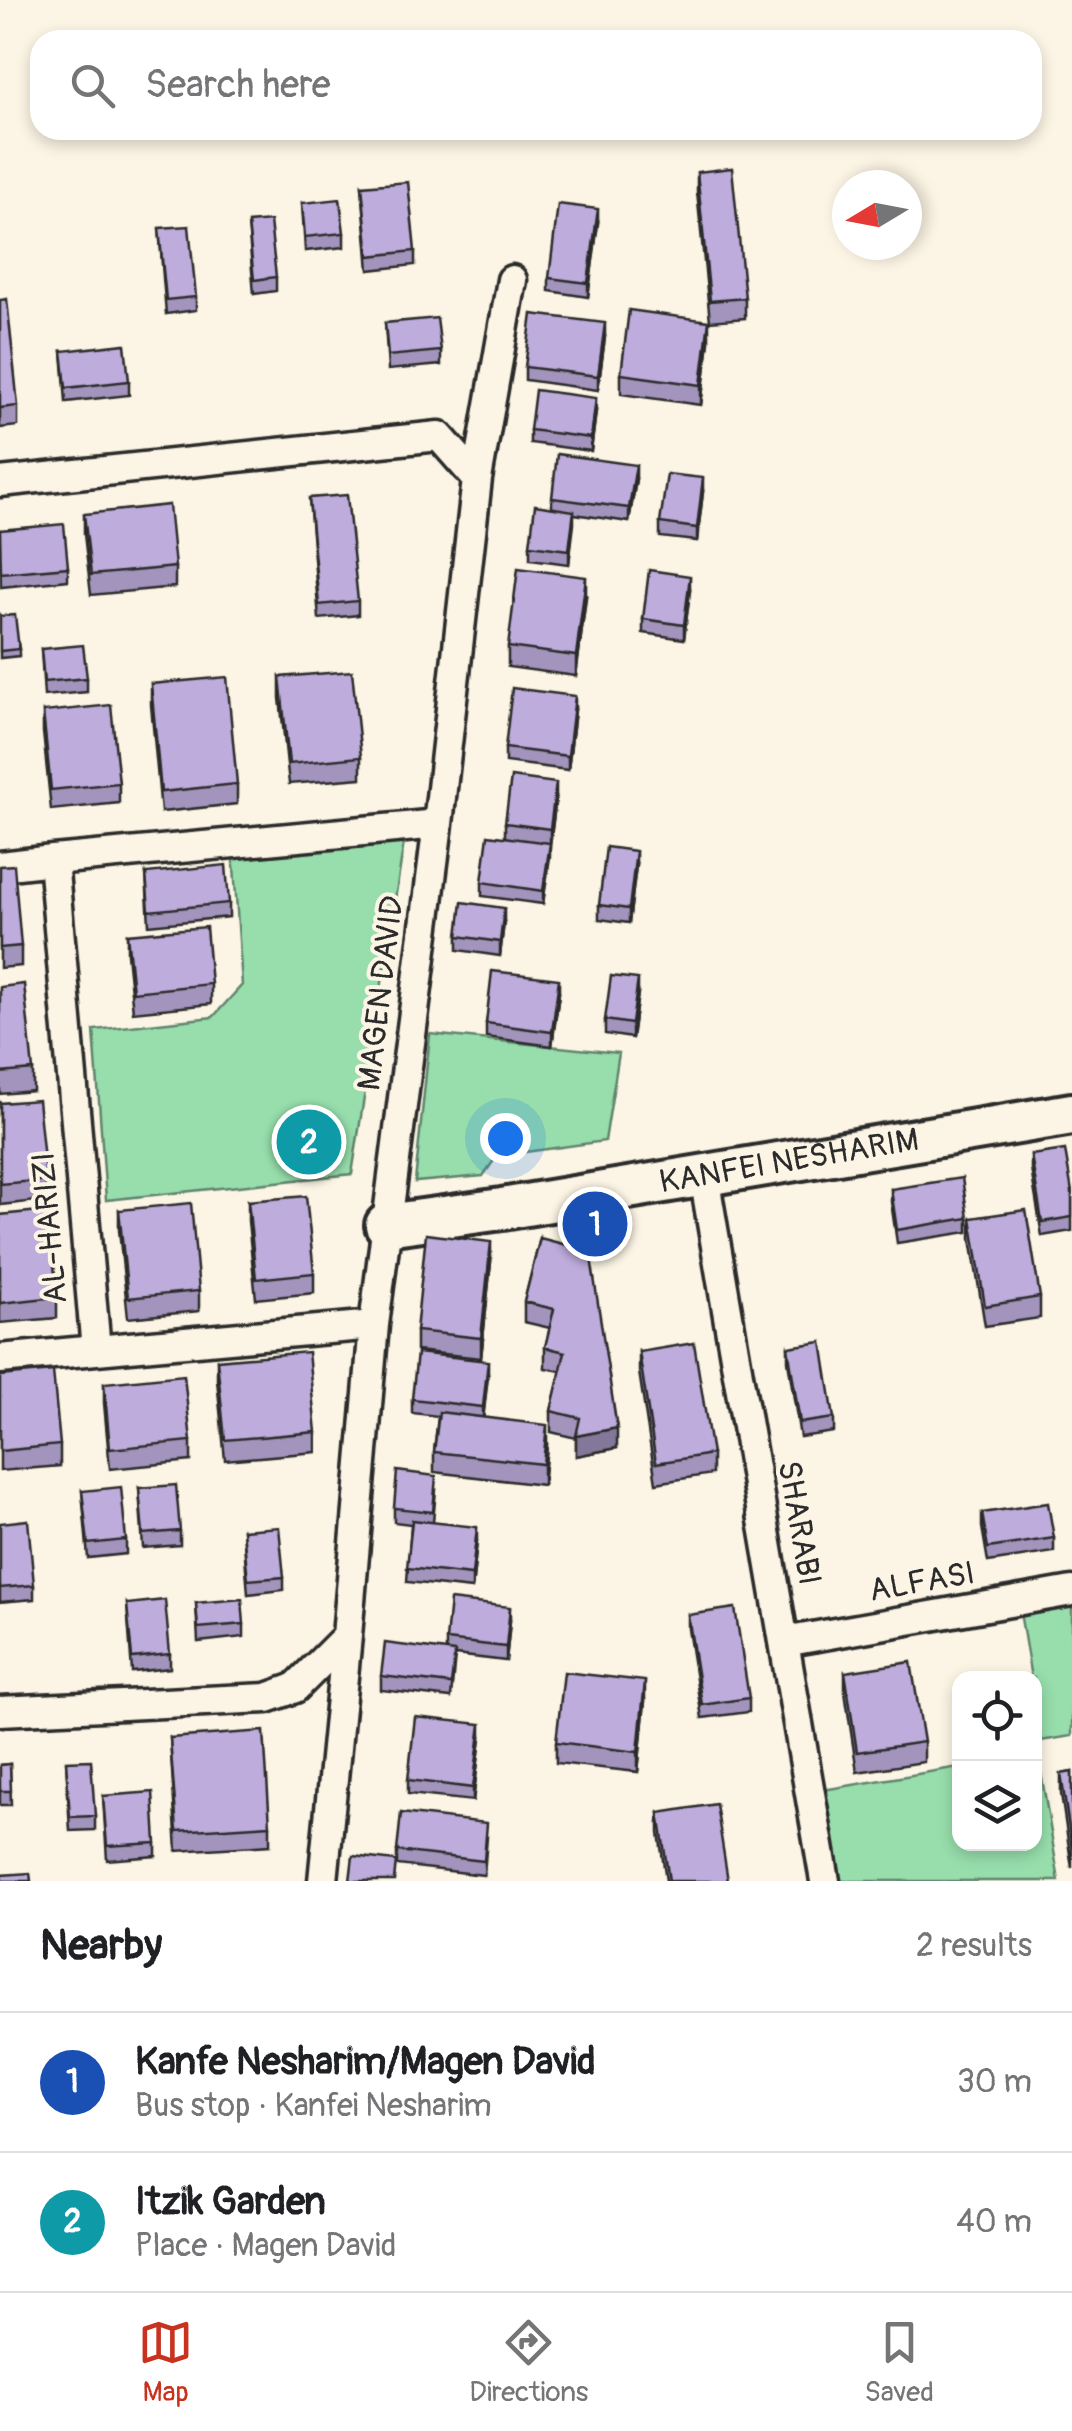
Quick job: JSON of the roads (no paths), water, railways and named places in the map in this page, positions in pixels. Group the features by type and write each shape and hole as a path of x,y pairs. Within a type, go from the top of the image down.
{"street":[{"name":"MAGEN DAVID","path":"323,1881 374,1326 477,479 512,280"},
{"path":"0,482 439,436 477,479"},
{"path":"0,866 438,824"},
{"name":"AL-HARIZI","path":"53,860 96,1350"},
{"name":"KANFEI NESHARIM","path":"386,1225 502,1210 1072,1114"},
{"name":"SHARABI","path":"704,1176 826,1881"},
{"path":"0,1359 374,1326"},
{"name":"ALFASI","path":"784,1642 1072,1591"},
{"path":"0,1710 267,1698 295,1688 348,1636"}],"place":[{"name":"Itzik Garden","path":"309,1142"},
{"name":"Kanfe Nesharim/Magen David","path":"595,1224"}]}
